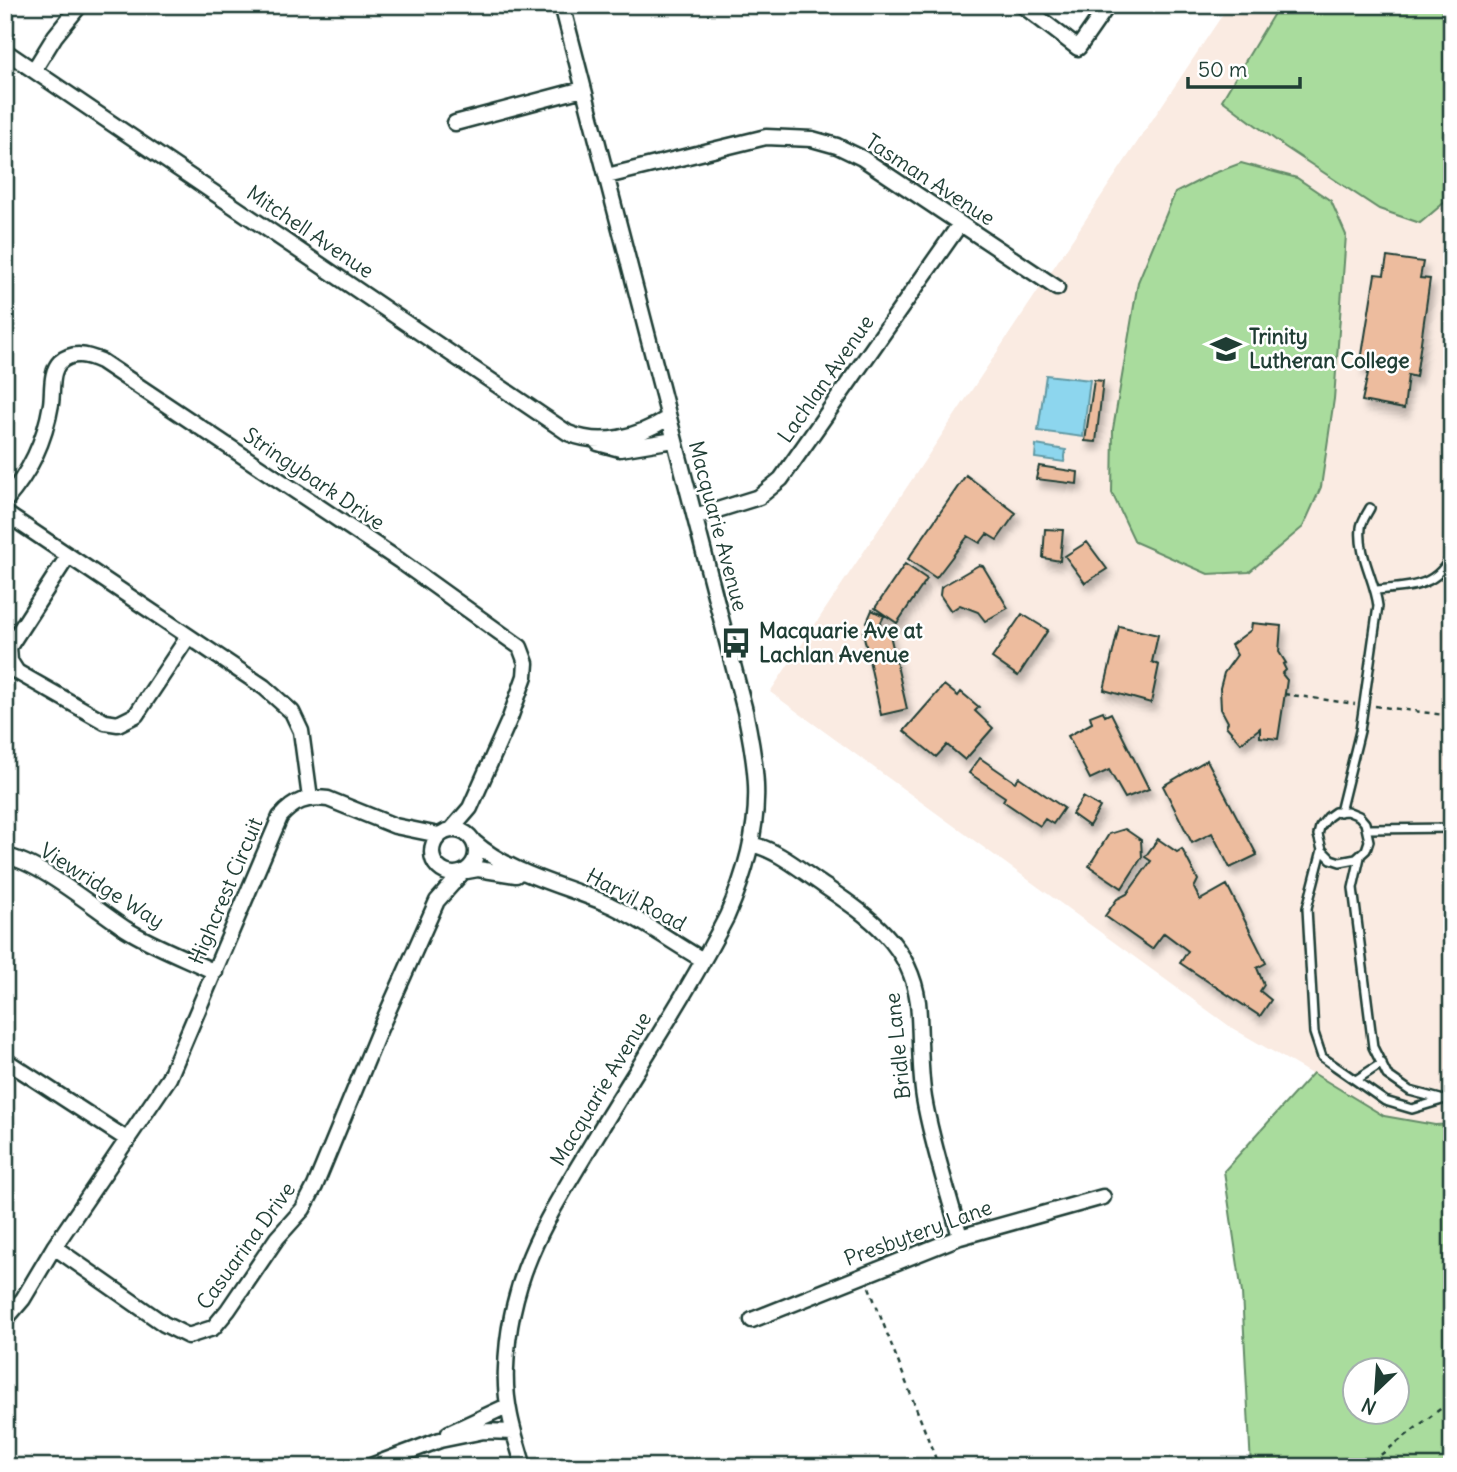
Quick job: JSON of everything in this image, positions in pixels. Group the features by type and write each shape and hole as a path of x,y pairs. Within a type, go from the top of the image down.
{"street":[{"path":"34,70 55,36 80,5"},
{"name":"Macquarie Avenue","path":"524,1467 508,1406 505,1370 517,1290 527,1261 559,1198 727,916 737,894 751,844 756,786 749,733 562,5"},
{"path":"1022,5 1078,48 1108,5"},
{"name":"Mitchell Avenue","path":"5,51 559,428 579,438 594,440 630,435 668,418"},
{"path":"455,123 583,89"},
{"name":"Tasman Avenue","path":"607,176 766,137 813,139 837,146 862,158 1057,288"},
{"name":"Lachlan Avenue","path":"695,517 758,497 781,479 960,224"},
{"name":"Stringybark Drive","path":"5,501 24,475 42,438 51,405 54,371 60,362 72,356 86,355 101,361 400,561 520,647 526,663 525,676 510,718 470,808 444,833"},
{"name":"Mitchell Avenue","path":"594,440 606,447 620,449 674,440"},
{"path":"5,513 264,687 292,712 301,731 310,797 339,802 395,826 431,853 438,868 448,874 464,872 472,866 476,854 472,839 458,830 444,833 395,826"},
{"path":"68,556 9,647 10,661 17,672 105,722 118,724 136,715 188,636"},
{"name":"Highcrest Circuit","path":"5,1320 23,1299 54,1247 169,1077 280,817 295,803 310,797"},
{"name":"Stringybark Drive","path":"470,808 472,839"},
{"path":"431,853 434,841 444,833"},
{"name":"Harvil Road","path":"472,839 500,861 614,907 703,960"},
{"name":"Bridle Lane","path":"751,844 776,853 869,916 901,954 918,1000 922,1085 927,1114 960,1237"},
{"name":"Viewridge Way","path":"5,856 17,858 57,882 129,931 215,972"},
{"name":"Casuarina Drive","path":"54,1247 164,1324 188,1336 213,1328 228,1311 277,1238 303,1209 315,1186 369,1053 437,901 440,881 438,868"},
{"name":"Harvil Road","path":"464,872 495,871 548,882"},
{"name":"Casuarina Drive","path":"437,901 464,872"},
{"path":"5,1060 128,1140"},
{"name":"Presbytery Lane","path":"752,1320 960,1237 1102,1197"},
{"path":"440,1440 450,1432 508,1406"},
{"path":"368,1467 440,1440 484,1431 514,1432"}],"lane":[{"path":"1340,812 1365,705 1378,606 1360,528 1370,508"},
{"path":"1376,590 1429,582 1443,571 1452,554"},
{"path":"1360,856 1340,862 1331,859 1322,850 1319,842 1320,827 1328,817 1347,811 1359,816 1368,829 1369,841 1360,856 1353,888 1373,1047 1387,1075 1410,1091 1441,1100"},
{"path":"1368,829 1452,828"},
{"path":"1322,850 1307,908 1314,1033 1322,1056 1385,1101 1412,1108 1452,1097"},
{"path":"1356,1080 1381,1063"}],"path":[{"path":"1284,694 1452,716"},
{"path":"864,1274 939,1467"},
{"path":"1365,1467 1452,1400"}],"shaded area":[{"name":"Trinity Lutheran College","path":"1229,5 1452,5 1452,813 1448,844 1452,864 1452,1121 1435,1125 1384,1116 1232,1028 770,692"}],"green space":[{"path":"1279,5 1452,5 1452,196 1420,223 1379,209 1285,147 1222,100"},
{"path":"1241,163 1297,178 1331,201 1346,235 1334,399 1321,487 1303,527 1249,572 1208,574 1135,542 1112,493 1113,429 1138,282 1175,193"},
{"path":"1313,1073 1384,1116 1435,1125 1452,1124 1452,1467 1251,1467 1242,1293 1224,1171"}],"water":[{"path":"1046,375 1090,380 1083,437 1038,431"},
{"path":"1036,445 1066,450 1064,462 1035,458"}],"building":[{"path":"1387,257 1423,262 1420,278 1430,279 1416,377 1408,375 1404,409 1362,401 1369,369 1360,367 1375,274 1384,275"},
{"path":"1094,380 1103,381 1096,442 1085,441"},
{"path":"1039,466 1078,472 1077,484 1036,479"},
{"path":"966,475 1016,513 997,540 987,534 980,543 968,536 936,578 908,559"},
{"path":"1045,529 1063,530 1060,561 1043,558"},
{"path":"1087,542 1107,569 1085,583 1065,556"},
{"path":"905,564 927,579 897,623 875,608"},
{"path":"979,565 983,566 1008,608 985,621 978,612 960,605 951,611 940,595 941,587"},
{"path":"872,610 884,616 879,626 867,622"},
{"path":"1022,614 1048,630 1018,676 992,658"},
{"path":"1252,623 1281,626 1279,652 1286,663 1283,664 1286,670 1282,674 1287,680 1278,739 1260,737 1260,728 1241,743 1226,726 1228,722 1221,709 1220,688 1224,673 1237,655 1231,645 1251,630"},
{"path":"888,626 907,709 881,715 863,632"},
{"path":"1119,626 1158,635 1152,662 1159,665 1151,703 1104,690"},
{"path":"944,685 958,696 961,692 979,707 975,711 993,728 965,760 947,745 936,757 904,731"},
{"path":"1103,711 1105,716 1111,713 1149,789 1125,798 1109,770 1090,779 1068,736 1092,723 1090,716"},
{"path":"980,758 1015,782 1019,777 1064,808 1053,824 1045,819 1040,826 1003,801 1005,797 969,773"},
{"path":"1207,760 1257,855 1230,868 1212,833 1192,843 1163,786"},
{"path":"1083,797 1100,807 1089,826 1072,814"},
{"path":"1125,829 1141,840 1142,857 1122,888 1089,866 1109,834"},
{"path":"1158,839 1177,852 1182,849 1198,880 1194,888 1200,900 1227,885 1266,963 1257,968 1264,985 1260,991 1271,1000 1260,1016 1180,963 1188,951 1164,933 1152,949 1105,916 1117,899 1127,894 1151,861 1145,857"}],"place":[{"name":"Trinity Lutheran College","path":"1226,349"},
{"name":"Macquarie Ave at Lachlan Avenue","path":"736,643"}]}
